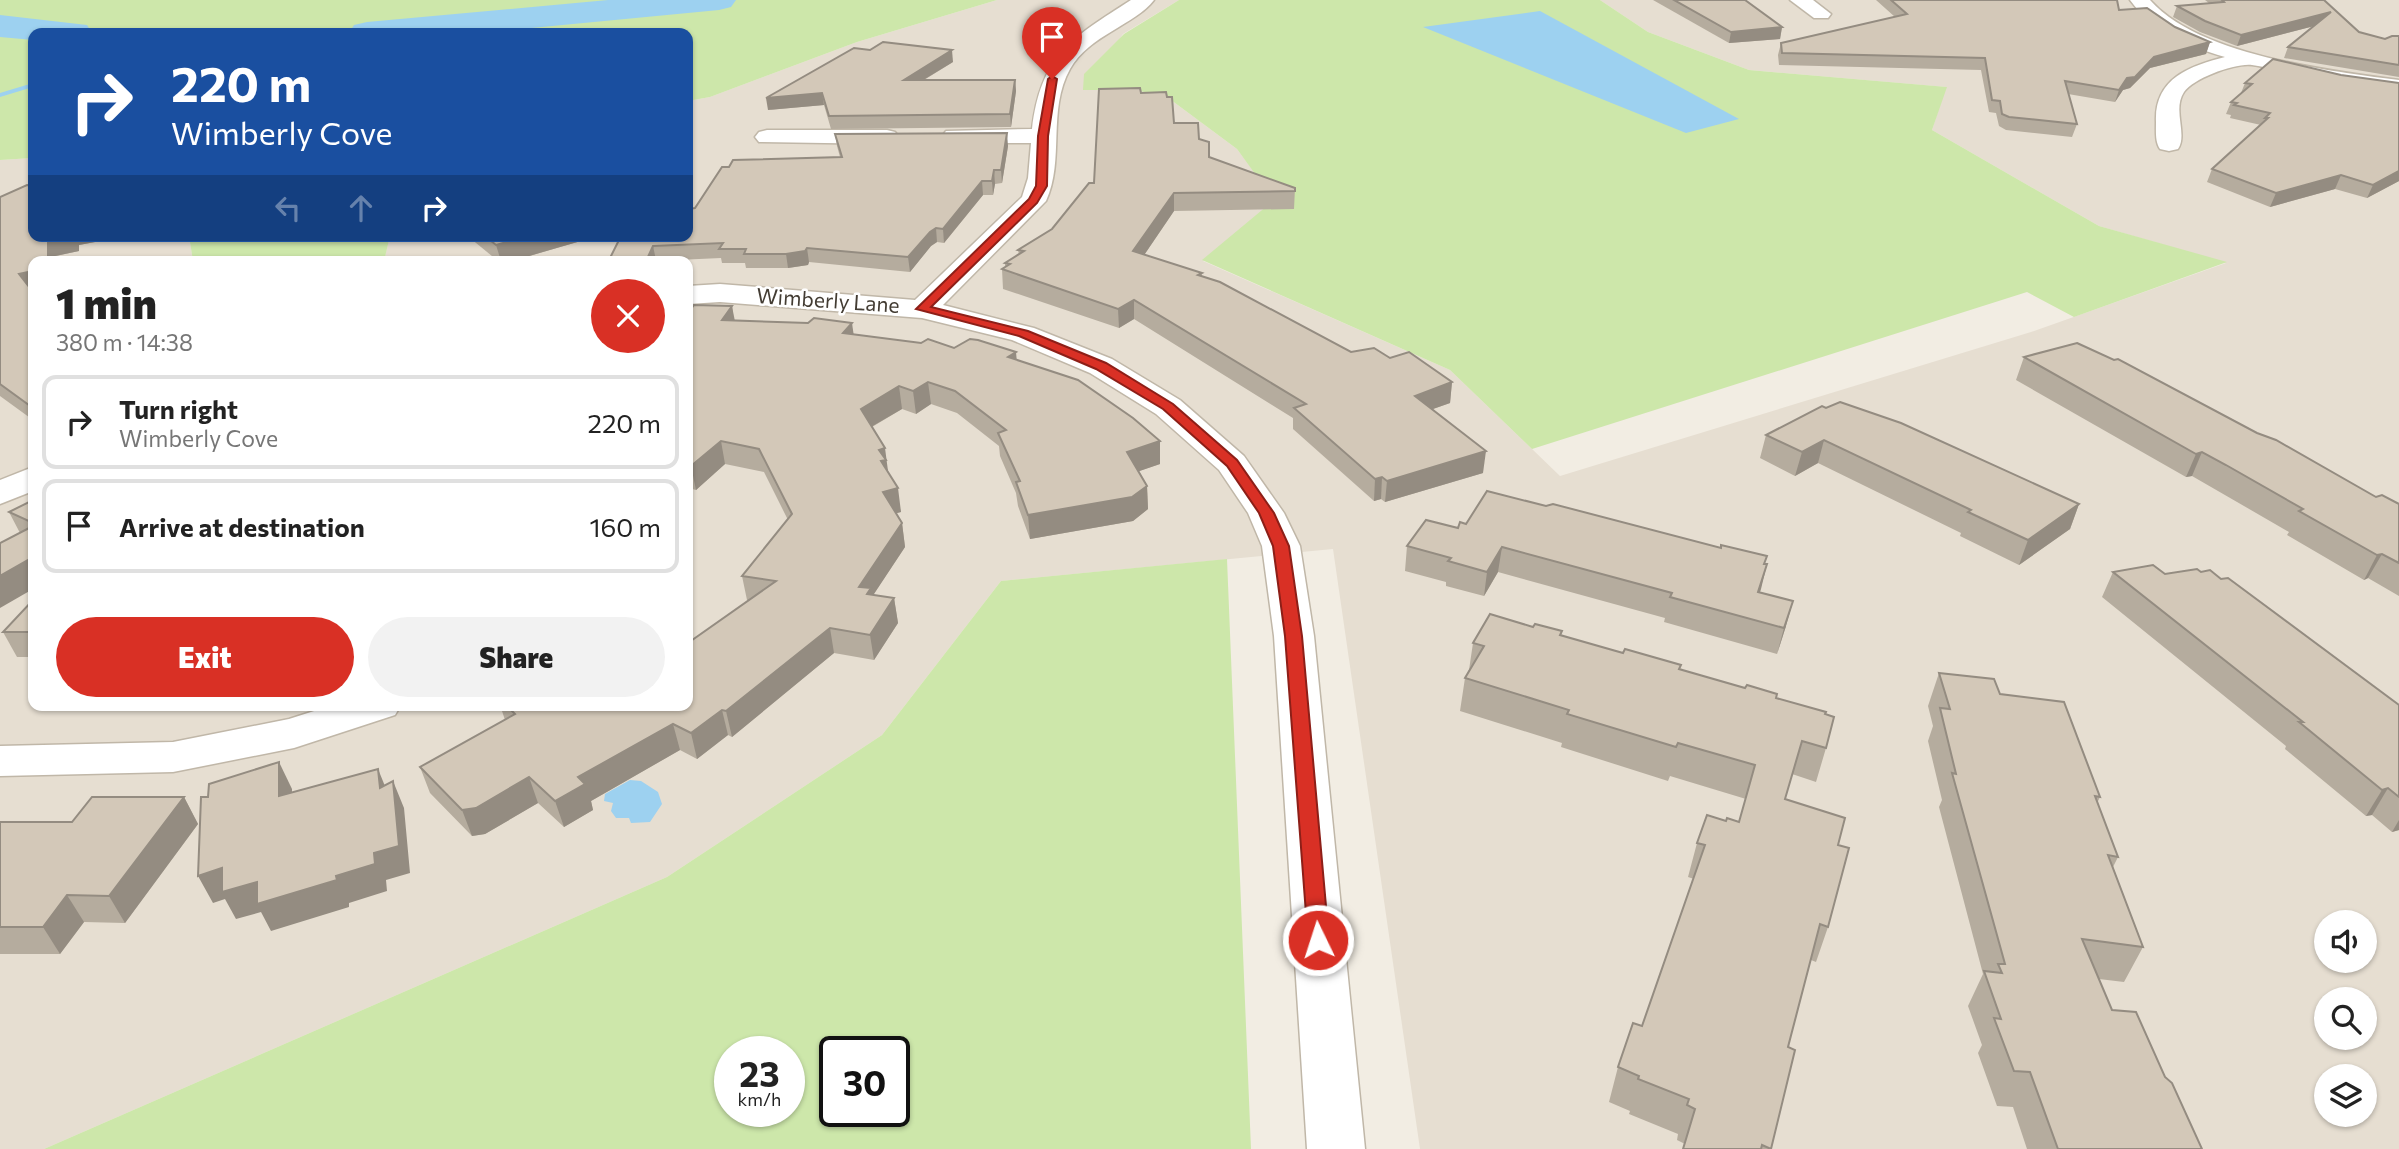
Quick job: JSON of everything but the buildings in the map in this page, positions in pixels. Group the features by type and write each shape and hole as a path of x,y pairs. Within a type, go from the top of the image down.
{"street":[{"path":"922,309 1033,201 1042,186 1043,136 1052,79 1064,57 1144,0"},
{"path":"1800,0 1821,14"},
{"path":"2140,0 2156,19 2172,30 2251,58 2319,74 2399,87"},
{"path":"2169,144 2169,100 2179,82 2206,70 2251,58"},
{"path":"767,137 1043,136"},
{"name":"Wimberly Lane","path":"693,295 720,293 922,309 1023,334 1101,366 1168,407 1232,463 1266,513 1281,546 1294,636 1336,1149"},
{"path":"0,761 173,757 294,733 362,711"}],"shaded area":[{"path":"997,0 1179,0 1123,34 1084,90 1135,90 1167,97 1237,149 1275,200 1203,261 1450,370 1560,476 2031,332 2226,263 2099,226 1932,130 1946,87 1749,70 1648,32 1600,0 2399,0 2399,1149 1420,1149 1333,549 1001,581 882,735 667,877 44,1149 0,1149 0,160 28,158 28,242 190,242 192,256 28,256 28,711 693,711 693,256 385,256 388,242 693,242 693,100 710,97 857,42"}],"green space":[{"path":"0,0 997,0 857,42 710,97 693,100 693,28 28,28 28,158 0,160"},
{"path":"1179,0 1600,0 1648,32 1749,70 1947,87 1932,130 2099,226 2227,262 2074,317 2027,292 1532,449 1450,370 1202,260 1274,200 1237,149 1167,97 1135,90 1083,90 1084,74 1124,34"},
{"path":"190,242 389,242 385,256 192,256"},
{"path":"1227,559 1251,1149 44,1149 667,877 882,735 1001,581"}],"water":[{"path":"1540,11 1739,119 1686,133 1423,27"},
{"path":"630,780 641,781 658,792 662,804 650,822 631,823 629,818 616,818 611,811 613,803 604,801 605,794"}],"waterway":[{"path":"420,28 719,0"},
{"path":"488,28 496,22"},
{"path":"0,26 28,29"},
{"path":"0,95 28,87"}],"route":[{"path":"1052,79 1043,136 1042,186 1033,201 922,309 1023,334 1101,366 1168,407 1232,463 1266,513 1281,546 1294,636 1318,940"}]}
